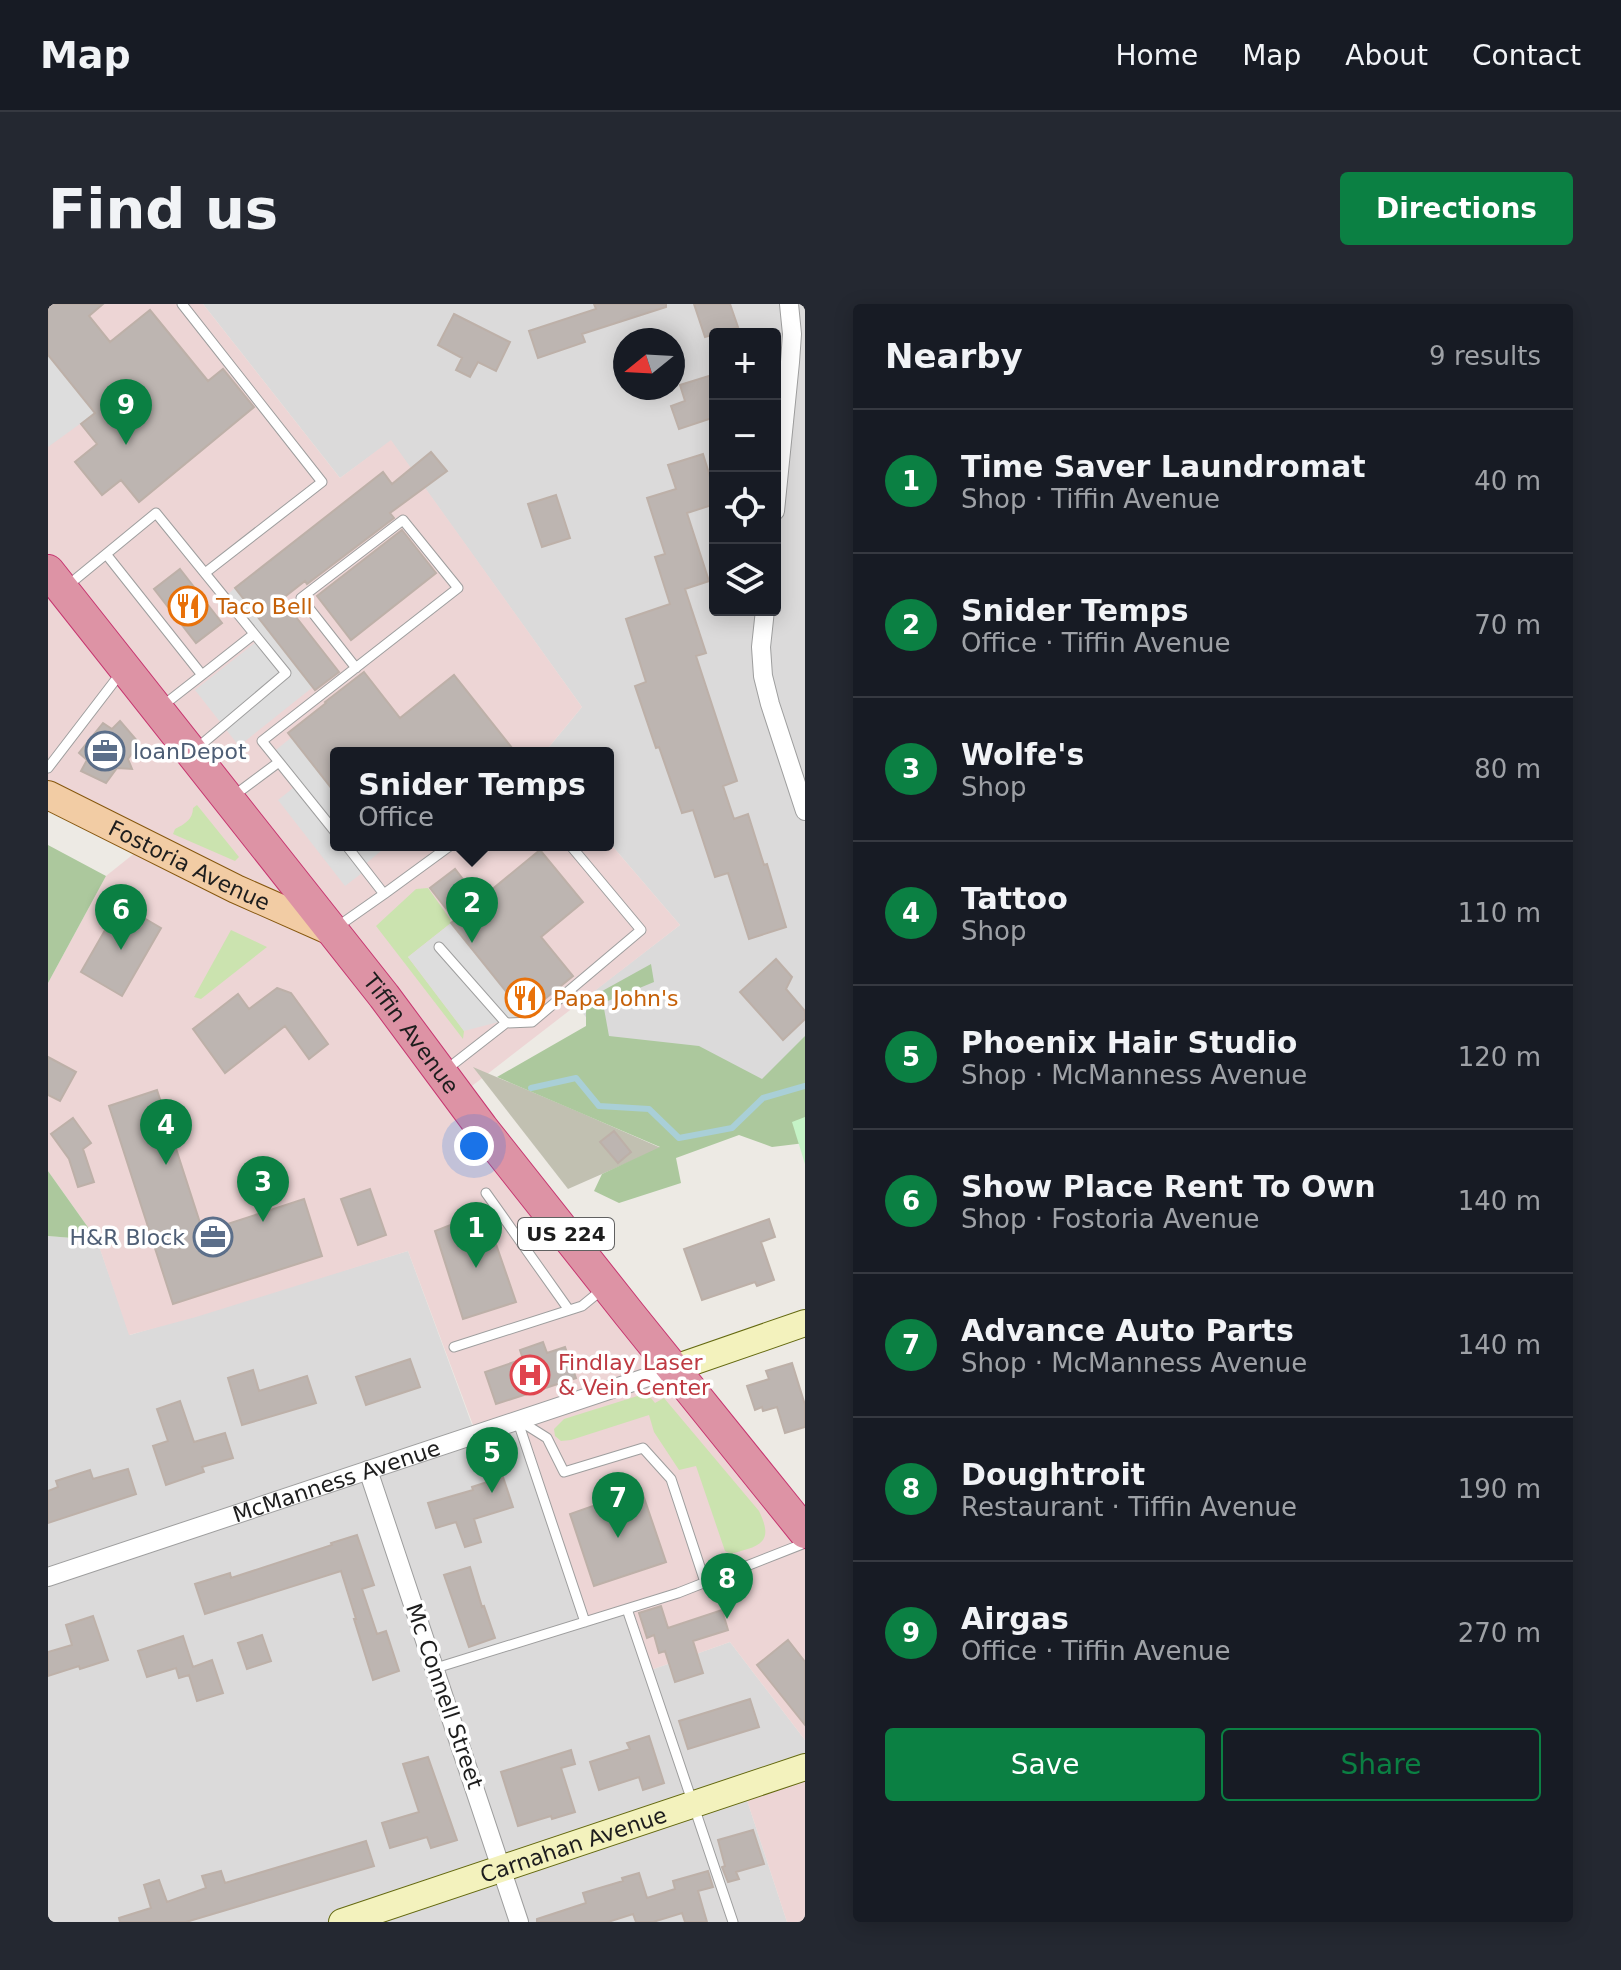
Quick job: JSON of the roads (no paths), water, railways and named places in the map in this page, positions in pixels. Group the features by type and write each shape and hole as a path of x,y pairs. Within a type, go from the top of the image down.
{"highway":[{"name":"Tiffin Avenue","path":"55,580 384,996 672,1369 805,1532"}],"main road":[{"name":"Fostoria Avenue","path":"48,795 236,889 331,931"}],"street":[{"path":"779,472 792,334 789,304"},
{"path":"764,616 761,647 763,676 805,811"},
{"name":"McManness Avenue","path":"48,1577 805,1323"},
{"name":"Mc Connell Street","path":"368,1470 519,1922"},
{"name":"Carnahan Avenue","path":"342,1922 805,1767"}],"lane":[{"path":"182,304 322,482 205,573"},
{"path":"55,580 106,554 156,513 286,673 192,752"},
{"path":"330,826 262,741 356,668 458,588 403,520 301,598 356,668"},
{"path":"106,554 202,675"},
{"path":"158,710 254,634"},
{"path":"48,768 125,668"},
{"path":"229,799 279,762"},
{"path":"351,851 384,894"},
{"path":"331,931 443,851"},
{"path":"442,1074 506,1023 532,1022 641,930 575,851"},
{"path":"439,947 506,1023"},
{"path":"486,1193 569,1310"},
{"path":"454,1347 582,1306 606,1285"},
{"path":"517,1419 547,1438 564,1472 643,1448 671,1479 705,1582"},
{"path":"517,1419 585,1622"},
{"path":"436,1668 678,1593 805,1543"},
{"path":"627,1609 733,1922"}],"waterway":[{"path":"531,1088 576,1078 599,1106 649,1109 679,1138 732,1128 763,1098 805,1086"}],"place":[{"name":"Airgas","path":"126,445"},
{"name":"Taco Bell","path":"188,606"},
{"name":"loanDepot","path":"105,751"},
{"name":"Snider Temps","path":"472,943"},
{"name":"Show Place Rent To Own","path":"121,950"},
{"name":"Papa John's","path":"525,998"},
{"name":"Tattoo","path":"166,1165"},
{"name":"Wolfe's","path":"263,1222"},
{"name":"H&R Block","path":"213,1237"},
{"name":"Time Saver Laundromat","path":"476,1268"},
{"name":"Findlay Laser & Vein Center","path":"530,1375"},
{"name":"Phoenix Hair Studio","path":"492,1493"},
{"name":"Advance Auto Parts","path":"618,1538"},
{"name":"Doughtroit","path":"727,1619"}]}
